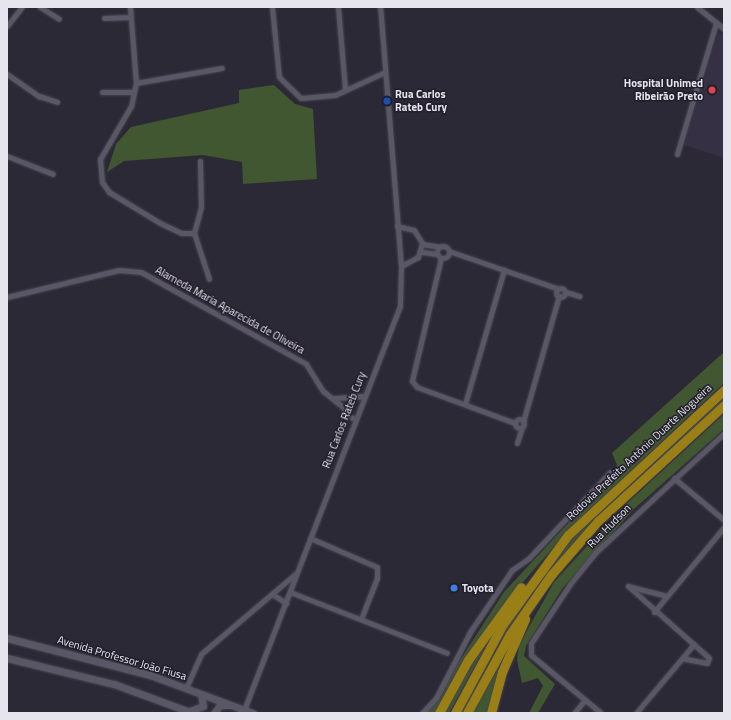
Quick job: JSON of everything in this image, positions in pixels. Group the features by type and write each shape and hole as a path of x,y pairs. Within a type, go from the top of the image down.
{"highway":[{"name":"Rodovia Prefeito Antônio Duarte Nogueira","path":"456,713 503,624 568,536 724,390"},
{"name":"Rodovia Prefeito Antônio Duarte Nogueira","path":"467,713 510,634 551,575 598,522 724,405"},
{"path":"439,713 468,660 505,606 568,536"},
{"path":"491,713 512,648 551,575"}],"street":[{"path":"7,26 22,7"},
{"path":"40,7 59,19"},
{"path":"130,7 136,83 131,106 100,159 102,182 109,192 153,219 181,233 194,233"},
{"path":"272,7 277,68 283,84 301,98 335,95 345,89 385,72"},
{"path":"338,7 345,89"},
{"name":"Rua Carlos Rateb Cury","path":"244,710 355,419 400,306 401,266 380,7"},
{"path":"697,7 724,29"},
{"path":"104,18 130,17"},
{"path":"677,154 716,22"},
{"path":"136,83 222,68"},
{"path":"7,74 28,89 57,102"},
{"path":"102,92 134,92"},
{"path":"7,156 53,174"},
{"path":"200,161 201,206 194,233 210,279"},
{"path":"397,226 414,230 422,244 422,252 413,261 401,266"},
{"path":"422,244 440,247 580,296"},
{"path":"440,247 411,376 417,387 515,423 522,428"},
{"path":"422,252 447,258 449,251"},
{"name":"Alameda Maria Aparecida de Oliveira","path":"7,297 119,270 141,272 306,364 324,391 343,407 348,416 355,419"},
{"path":"465,404 504,270"},
{"path":"517,443 559,296 559,289"},
{"path":"559,296 566,292"},
{"path":"334,398 364,396"},
{"path":"343,407 347,398"},
{"path":"515,423 523,422"},
{"name":"Rua Hudson","path":"585,700 529,650 570,584 595,554 674,478 724,433"},
{"path":"422,713 436,698 470,632 512,570 529,558 610,472"},
{"path":"674,478 724,520"},
{"path":"654,612 724,527"},
{"path":"310,538 377,567 377,578 361,619"},
{"path":"186,688 201,654 297,573"},
{"path":"667,596 628,586 654,612 706,652 707,663 682,658"},
{"path":"290,592 446,653"},
{"path":"272,594 286,603"},
{"name":"Avenida Professor João Fiusa","path":"7,638 79,655 186,688 253,713"},
{"path":"636,713 694,644"},
{"path":"7,658 114,684 191,712 203,706 201,694"},
{"path":"574,713 585,700 601,713"},
{"path":"214,713 220,705 230,705"}],"shaded area":[{"name":"Hospital Unimed Ribeirão Preto","path":"718,33 724,34 724,158 684,145"}],"green space":[{"path":"274,85 295,104 313,109 317,179 243,184 242,162 203,155 124,161 107,172 116,144 131,127 239,103 239,90"},
{"path":"724,352 724,383 574,524 517,589 435,713 426,713 504,592 613,475 617,465 612,453"},
{"path":"724,394 724,401 590,524 560,559 496,649 463,713 458,713 491,647 571,537"},
{"path":"724,414 724,429 634,509 562,589 526,646 524,656 555,684 538,713 529,713 543,686 538,678 522,683 517,660 519,645 554,582 623,507"},
{"path":"504,613 449,713 443,713 471,659"},
{"path":"512,639 488,713 472,713 481,695"}],"place":[{"name":"Hospital Unimed Ribeirão Preto","path":"712,90"},
{"name":"Rua Carlos Rateb Cury","path":"387,101"},
{"name":"Toyota","path":"454,588"}]}
